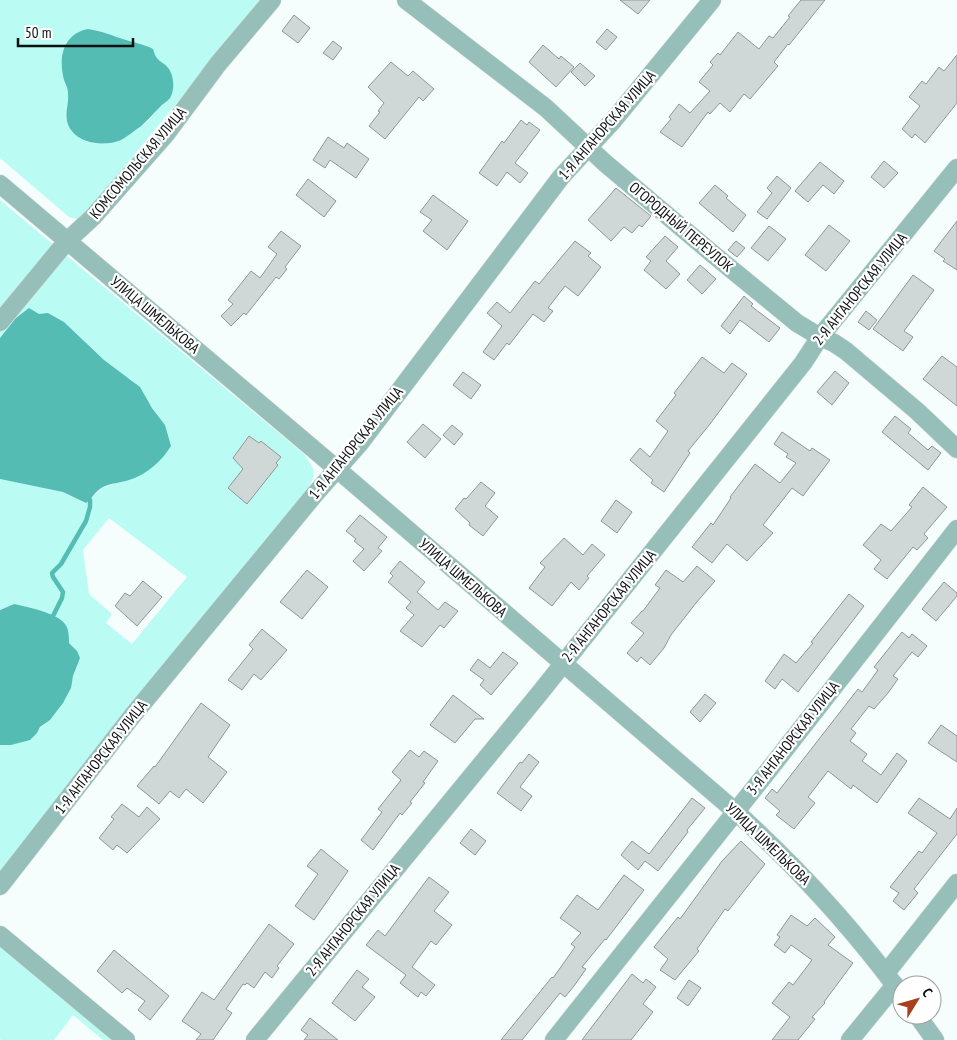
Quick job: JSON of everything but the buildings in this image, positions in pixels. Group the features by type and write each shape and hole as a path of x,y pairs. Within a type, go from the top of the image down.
{"street":[{"name":"КОМСОМОЛЬСКАЯ УЛИЦА","path":"0,322 67,241 93,218 166,134 218,64 272,0"},
{"name":"ОГОРОДНЫЙ ПЕРЕУЛОК","path":"406,0 546,108 605,163 797,323 846,351 917,411 957,449"},
{"name":"1-Я АНГАНОРСКАЯ УЛИЦА","path":"0,886 139,708 315,494 360,443 561,177 612,122 712,0"},
{"name":"2-Я АНГАНОРСКАЯ УЛИЦА","path":"255,1040 562,664 803,363 820,337 957,168"},
{"name":"УЛИЦА ШМЕЛЬКОВА","path":"0,184 337,469 736,812 827,900 892,981"},
{"name":"3-Я АНГАНОРСКАЯ УЛИЦА","path":"554,1040 736,812 957,529"},
{"path":"900,975 957,883"},
{"path":"0,935 126,1040"},
{"path":"850,1040 892,987"},
{"path":"924,1025 935,1040"}],"shaded area":[{"path":"0,0 261,0 85,215 77,219 69,217 0,158","holes":["67,41 128,41 146,45 159,62 168,67 165,103 160,106 148,121 123,139 112,143 97,144 85,141 66,118 68,91 64,53"]},
{"path":"88,29 103,32 153,49 158,60 167,66 171,72 173,79 173,91 169,99 140,127 123,139 106,144 89,142 75,134 70,128 66,115 68,92 62,71 62,55 68,41 73,36"},
{"path":"0,200 304,454 314,471 314,475 308,489 172,654 0,872 0,745 11,745 37,733 55,714 67,692 79,657 69,643 68,631 53,616 29,607 14,604 0,610 0,479 63,492 86,503 102,488 114,484 165,425 132,380 104,360 64,322 48,313 0,338","holes":["109,518 187,577 132,644 106,623 112,614 89,594 83,550"]},
{"path":"29,308 39,314 48,313 64,322 104,360 140,387 152,408 165,425 171,446 158,462 135,478 103,487 86,503 63,492 0,479 0,338 16,318"},
{"path":"14,604 42,611 61,620 67,628 69,643 77,651 80,658 73,676 71,688 63,703 50,720 40,727 30,740 11,745 0,745 0,610"},
{"path":"0,943 121,1040 103,1040 73,1015 54,1040 1,1040"}],"waterway":[{"path":"53,616 63,592 52,573 61,564 86,521 90,500"}]}
